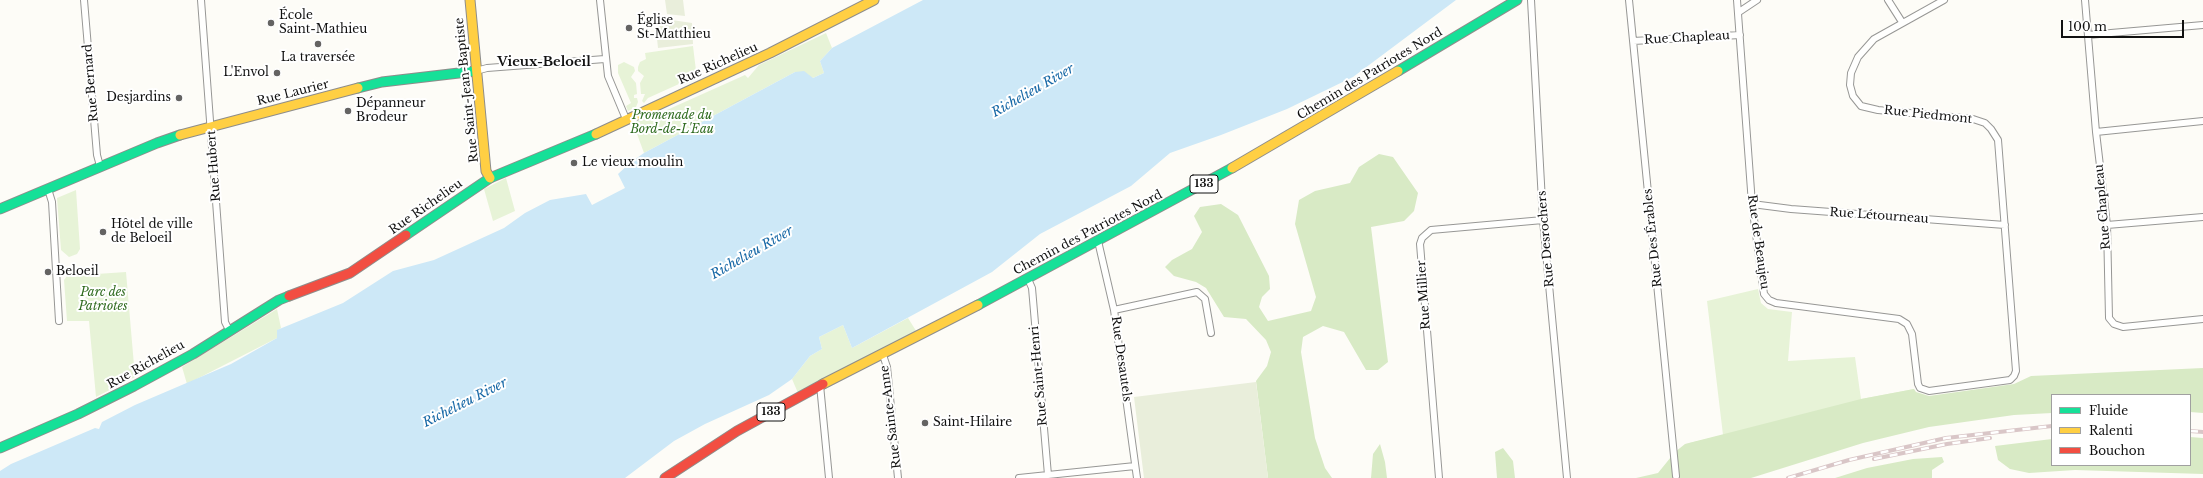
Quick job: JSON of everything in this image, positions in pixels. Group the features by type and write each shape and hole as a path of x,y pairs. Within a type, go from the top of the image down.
{"main road":[{"name":"Rue Saint-Jean-Baptiste","path":"470,0 486,170 490,178"},
{"name":"Rue Richelieu","path":"0,448 98,405 181,360 279,300 342,277 362,267 490,178 581,141 770,53 874,0"},
{"name":"Chemin des Patriotes Nord","path":"665,478 737,432 820,385 883,355 1028,279 1261,152 1518,0"},
{"name":"Rue Laurier","path":"0,208 164,141 211,126 382,82 476,71"}],"street":[{"name":"Rue Bernard","path":"84,0 97,155 100,166"},
{"name":"Rue Hubert","path":"201,0 225,322 230,330"},
{"path":"600,0 605,58 609,80 626,119"},
{"name":"Rue Desrochers","path":"1531,0 1543,220 1567,478"},
{"name":"Rue Des Érables","path":"1629,0 1676,476"},
{"name":"Rue de Beaujeu","path":"1737,0 1752,204 1762,286 1769,300 1776,303 1899,319 1906,324 1912,334 1918,384 1920,388 1929,391 2010,380"},
{"path":"1739,12 1757,0"},
{"path":"1888,0 1902,22"},
{"name":"Rue Piedmont","path":"1944,0 1902,22 1874,39 1858,57 1851,73 1850,84 1853,96 1861,106 1878,110 1973,119 1984,123 1991,129 1998,140 2016,371 2010,380"},
{"name":"Rue Chapleau","path":"2086,0 2096,132 2106,225 2110,318 2114,324 2123,327 2203,320"},
{"path":"2088,35 2203,25"},
{"name":"Rue Chapleau","path":"1633,41 1740,35"},
{"name":"Rue Laurier","path":"476,71 486,68 605,58"},
{"path":"2096,132 2203,121"},
{"path":"48,189 52,202 59,321"},
{"name":"Rue Létourneau","path":"1752,204 1791,209 2005,225"},
{"path":"2106,225 2203,217"},
{"name":"Rue Millier","path":"1439,478 1420,244 1422,238 1431,230 1543,220"},
{"name":"Rue Desautels","path":"1098,241 1114,310 1137,478"},
{"name":"Rue Saint-Henri","path":"1028,279 1032,288 1048,475"},
{"path":"1114,310 1197,292 1205,299 1211,334"},
{"name":"Rue Sainte-Anne","path":"883,355 887,367 898,478"},
{"path":"820,385 829,478"},
{"path":"1019,478 1135,466"}],"green space":[{"path":"665,0 683,0 685,16 667,14"},
{"path":"665,19 692,23 693,44 658,48 655,20"},
{"name":"Promenade du Bord-de-L'Eau","path":"826,33 832,48 820,61 824,73 813,78 795,72 644,153 633,123 645,118 656,122 658,114 745,75 748,78 759,65"},
{"path":"693,46 697,79 684,85 679,84 648,98 644,103 642,101 645,94 641,94 640,83 644,76 638,71 638,67 640,62 646,59 645,53"},
{"path":"624,62 634,67 635,71 631,77 636,83 637,94 634,95 634,98 637,98 638,102 636,107 628,111 626,106 631,103 618,73 618,65"},
{"path":"1379,154 1393,157 1418,193 1414,211 1404,221 1371,227 1388,362 1378,370 1366,370 1344,332 1323,326 1303,337 1301,352 1315,438 1325,468 1332,478 1268,478 1256,381 1267,366 1271,352 1266,340 1246,319 1224,317 1206,288 1196,282 1174,276 1165,267 1172,260 1192,249 1202,232 1194,216 1200,207 1221,204 1238,215 1269,276 1270,289 1262,297 1259,307 1268,321 1311,311 1316,297 1295,224 1299,200 1315,191 1350,183 1359,167"},
{"path":"506,178 515,211 493,221 484,189"},
{"path":"76,190 80,249 77,254 69,257 61,250 57,198"},
{"name":"Parc des Patriotes","path":"126,272 135,377 96,397 89,321 67,321 64,280 67,276"},
{"path":"1758,289 1761,303 1768,309 1792,312 1788,361 1855,357 1861,399 1914,389 1920,408 1685,444 1723,435 1707,301"},
{"path":"277,309 281,328 278,330 277,338 187,384 182,367"},
{"path":"908,318 918,334 798,393 792,379 810,356 822,349 819,337 843,325 852,348"},
{"path":"2203,368 2203,413 2191,412 2191,394 2051,394 2051,413 2014,415 1929,427 1863,443 1751,478 1636,478 1658,473 1675,452 1685,444 1861,399 1914,389 1916,392 1929,396 2014,384 2031,376"},
{"path":"1256,382 1268,478 1144,478 1134,397"},
{"path":"2191,437 2203,438 2203,474 2075,470 2029,473 2010,469 1998,460 1995,446 2051,439 2051,466 2191,466"},
{"path":"1380,444 1385,462 1387,478 1371,478 1373,454"},
{"path":"1503,448 1513,461 1515,478 1497,478 1495,452"},
{"path":"1942,457 1944,462 1932,470 1932,478 1835,478 1867,468 1913,459"}],"water":[{"name":"Richelieu River","path":"923,0 1456,0 1353,77 1287,109 1170,153 1131,186 1040,234 992,272 852,348 843,325 819,337 822,349 810,356 792,379 769,395 705,424 674,441 625,478 0,478 0,471 11,464 95,428 99,429 102,422 135,405 231,364 277,338 277,330 343,303 393,271 434,260 504,228 525,213 550,200 586,194 592,205 625,188 618,174 644,153 795,72 804,71 813,78 824,73 820,61 832,48"}],"railway":[{"path":"1788,478 1849,460 1946,438 2051,426"},
{"path":"2191,431 2203,432"},
{"path":"1874,459 1947,444 1990,438"}],"traffic: fast":[{"path":"1398,71 1517,0"},
{"path":"358,88 382,82 476,71"},
{"path":"406,235 490,178 596,134"},
{"path":"0,209 157,143 180,135"},
{"path":"978,305 1232,168"},
{"path":"0,448 78,414 134,386 193,354 279,300 289,296"}],"traffic: slow":[{"path":"470,0 486,171 490,178"},
{"path":"596,134 770,53 874,0"},
{"path":"1232,168 1398,71"},
{"path":"180,135 358,88"},
{"path":"823,384 978,305"}],"traffic: jam":[{"path":"289,296 350,273 406,235"},
{"path":"665,478 737,431 823,384"}],"place":[{"name":"École Saint-Mathieu","path":"271,23"},
{"name":"Église St-Matthieu","path":"629,28"},
{"name":"La traversée","path":"318,44"},
{"name":"L'Envol","path":"277,73"},
{"name":"Desjardins","path":"179,98"},
{"name":"Dépanneur Brodeur","path":"348,111"},
{"name":"Le vieux moulin","path":"574,163"},
{"name":"Hôtel de ville de Beloeil","path":"103,232"},
{"name":"Beloeil","path":"48,272"},
{"name":"Saint-Hilaire","path":"925,423"}],"district":[{"name":"Vieux-Beloeil","path":"544,62"}]}
